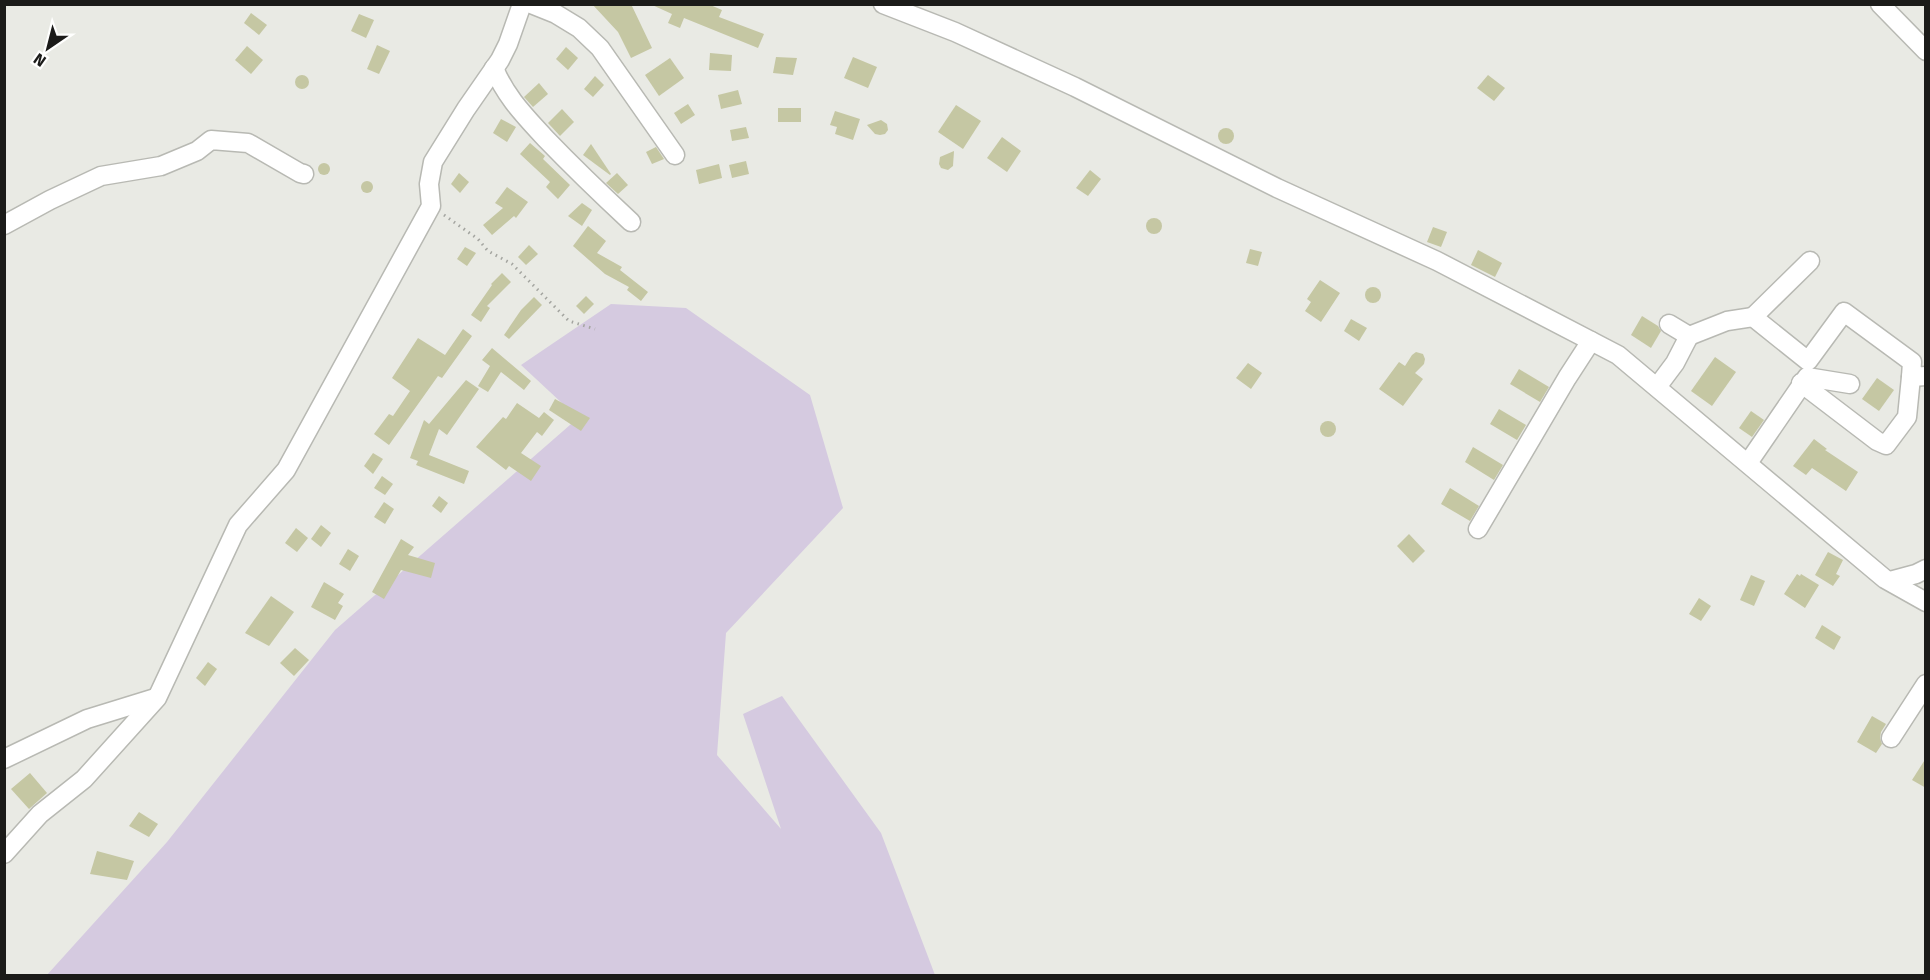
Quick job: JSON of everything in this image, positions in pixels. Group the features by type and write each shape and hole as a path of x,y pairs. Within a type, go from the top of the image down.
{"street":[{"path":"4,854 40,814 84,779 157,698 238,525 286,470 431,206 429,184 433,162 508,44 522,4"},
{"path":"531,4 556,14 579,28 600,48 675,155"},
{"path":"883,4 955,32 1075,87 1277,188 1437,261 1618,355 1890,581 1926,602"},
{"path":"1880,4 1926,51"},
{"path":"494,68 501,86 518,109 587,181 631,222"},
{"path":"4,225 101,177 161,166 197,151 211,140 248,143 304,174"},
{"path":"1657,387 1675,363 1689,336 1726,321 1753,317 1810,261"},
{"path":"1753,317 1808,361 1844,312 1912,362 1918,376 1907,417 1886,445 1877,441 1801,383"},
{"path":"1669,324 1689,336"},
{"path":"1478,529 1567,378 1592,341"},
{"path":"1748,463 1807,377 1850,384"},
{"path":"1890,581 1916,574 1926,568"},
{"path":"1891,738 1926,684"},
{"path":"4,759 87,719 157,698"}],"path":[{"path":"431,206 478,239 488,251 512,264 569,321 595,329"}],"shaded area":[{"path":"611,304 686,308 810,395 843,508 726,633 717,755 781,829 743,714 782,696 881,833 935,975 46,976 167,842 335,630 578,418 521,365"}],"building":[{"path":"592,4 631,4 652,48 631,58 618,32"},
{"path":"650,4 708,4 722,10 719,17 764,34 758,48 684,18 680,28 668,23 672,14"},
{"path":"251,13 267,25 259,35 244,23"},
{"path":"359,14 374,20 366,38 351,31"},
{"path":"377,45 390,51 379,74 367,69"},
{"path":"247,46 263,60 251,74 235,60"},
{"path":"566,47 578,58 568,70 556,59"},
{"path":"710,53 732,55 731,71 709,70"},
{"path":"776,57 797,58 793,75 773,73"},
{"path":"853,57 877,67 868,88 844,78"},
{"path":"670,58 684,78 659,96 645,75"},
{"path":"299,75 305,75 309,82 305,89 299,89 295,85 295,79"},
{"path":"1488,75 1505,88 1494,101 1477,88"},
{"path":"595,76 604,85 593,97 584,89"},
{"path":"539,83 548,94 533,107 524,97"},
{"path":"738,90 742,104 721,109 718,95"},
{"path":"688,104 695,115 681,124 674,113"},
{"path":"956,105 981,121 963,149 938,132"},
{"path":"778,108 801,108 801,122 778,122"},
{"path":"562,109 574,122 560,136 548,123"},
{"path":"835,111 860,119 853,140 835,134 837,127 830,125"},
{"path":"501,119 516,127 507,142 493,133"},
{"path":"881,120 887,124 888,130 885,134 875,134 867,125"},
{"path":"746,127 749,138 732,141 730,130"},
{"path":"1226,128 1234,136 1226,144 1218,136"},
{"path":"1002,137 1021,151 1007,172 987,158"},
{"path":"530,143 545,156 543,159 570,185 558,199 546,187 550,182 520,154"},
{"path":"591,144 611,174 610,175 583,155"},
{"path":"656,147 664,159 652,164 646,152"},
{"path":"954,151 953,166 948,170 941,168 940,157"},
{"path":"746,161 749,174 732,178 729,165"},
{"path":"326,163 330,169 326,175 322,175 318,167"},
{"path":"719,164 722,178 699,184 696,170"},
{"path":"1090,170 1101,179 1088,196 1076,188"},
{"path":"459,173 469,182 460,193 451,184"},
{"path":"617,173 628,185 618,194 606,183"},
{"path":"369,181 373,187 369,193 365,193 361,185"},
{"path":"507,187 528,202 516,218 514,216 492,235 483,225 503,208 495,203"},
{"path":"582,203 592,210 582,226 568,216"},
{"path":"1154,218 1162,226 1154,234 1146,226"},
{"path":"588,226 606,241 597,253 622,267 620,270 648,292 641,301 627,290 629,287 605,274 573,246"},
{"path":"1433,227 1447,232 1441,247 1427,242"},
{"path":"529,245 538,254 526,265 518,257"},
{"path":"465,247 476,253 467,266 457,259"},
{"path":"1250,249 1262,252 1258,266 1246,263"},
{"path":"1478,250 1502,263 1495,277 1471,265"},
{"path":"502,273 511,282 487,306 490,308 481,322 471,315 491,284"},
{"path":"1320,280 1340,293 1321,322 1305,311 1311,302 1307,299"},
{"path":"1373,287 1381,295 1373,303 1365,295"},
{"path":"586,296 594,304 584,314 576,306"},
{"path":"534,297 542,305 509,339 504,335 521,310"},
{"path":"1642,316 1658,326 1661,331 1651,348 1631,335"},
{"path":"1351,319 1367,328 1359,341 1344,331"},
{"path":"463,329 472,336 442,378 438,376 389,445 374,434 389,414 393,416 410,391 392,378 418,338 445,355"},
{"path":"492,348 531,381 524,390 501,372 488,392 478,386 490,366 482,360"},
{"path":"1416,352 1423,354 1425,359 1424,364 1415,373 1423,379 1403,406 1379,389 1399,362 1405,366"},
{"path":"1715,357 1736,372 1712,406 1691,391"},
{"path":"1248,363 1262,373 1251,389 1236,378"},
{"path":"1519,369 1549,387 1540,402 1510,384"},
{"path":"1877,378 1894,390 1879,411 1862,399"},
{"path":"466,380 479,389 447,435 439,429 429,455 469,471 464,484 416,465 418,461 410,458 424,420 429,424"},
{"path":"555,399 590,418 581,431 549,410"},
{"path":"517,403 539,418 544,412 554,420 542,436 537,432 521,453 541,466 531,481 509,466 506,470 476,447 503,417 506,419"},
{"path":"1499,409 1526,425 1517,440 1490,424"},
{"path":"1751,411 1764,420 1752,437 1739,428"},
{"path":"1328,421 1336,429 1328,437 1320,429"},
{"path":"1814,439 1827,449 1825,450 1858,472 1846,491 1812,468 1806,475 1793,466"},
{"path":"1473,447 1503,465 1494,480 1465,462"},
{"path":"373,453 383,459 373,474 364,466"},
{"path":"382,476 393,484 385,495 374,488"},
{"path":"1450,488 1479,506 1470,521 1441,504"},
{"path":"439,496 448,503 441,513 432,506"},
{"path":"384,502 394,509 385,524 374,517"},
{"path":"321,525 331,533 321,547 311,539"},
{"path":"296,528 308,538 297,552 285,543"},
{"path":"1409,534 1425,551 1413,563 1397,546"},
{"path":"401,539 414,547 408,555 435,563 431,578 401,570 384,599 372,592"},
{"path":"348,549 359,556 350,571 339,564"},
{"path":"1828,552 1843,560 1836,574 1840,576 1833,586 1815,575"},
{"path":"1797,574 1819,585 1805,608 1784,594"},
{"path":"1751,575 1765,581 1754,606 1740,600"},
{"path":"324,582 344,594 338,603 343,606 335,620 311,607"},
{"path":"271,596 294,612 269,646 245,633"},
{"path":"1699,598 1711,606 1701,621 1689,614"},
{"path":"1822,625 1841,637 1834,650 1815,638"},
{"path":"295,648 309,660 294,676 280,663"},
{"path":"208,662 217,669 205,686 196,678"},
{"path":"1872,716 1886,724 1881,732 1882,744 1876,753 1857,742"},
{"path":"1926,758 1926,788 1912,780"},
{"path":"30,773 47,793 29,809 11,789"},
{"path":"139,812 158,824 149,837 129,826"},
{"path":"97,851 134,861 127,880 90,874"}]}
